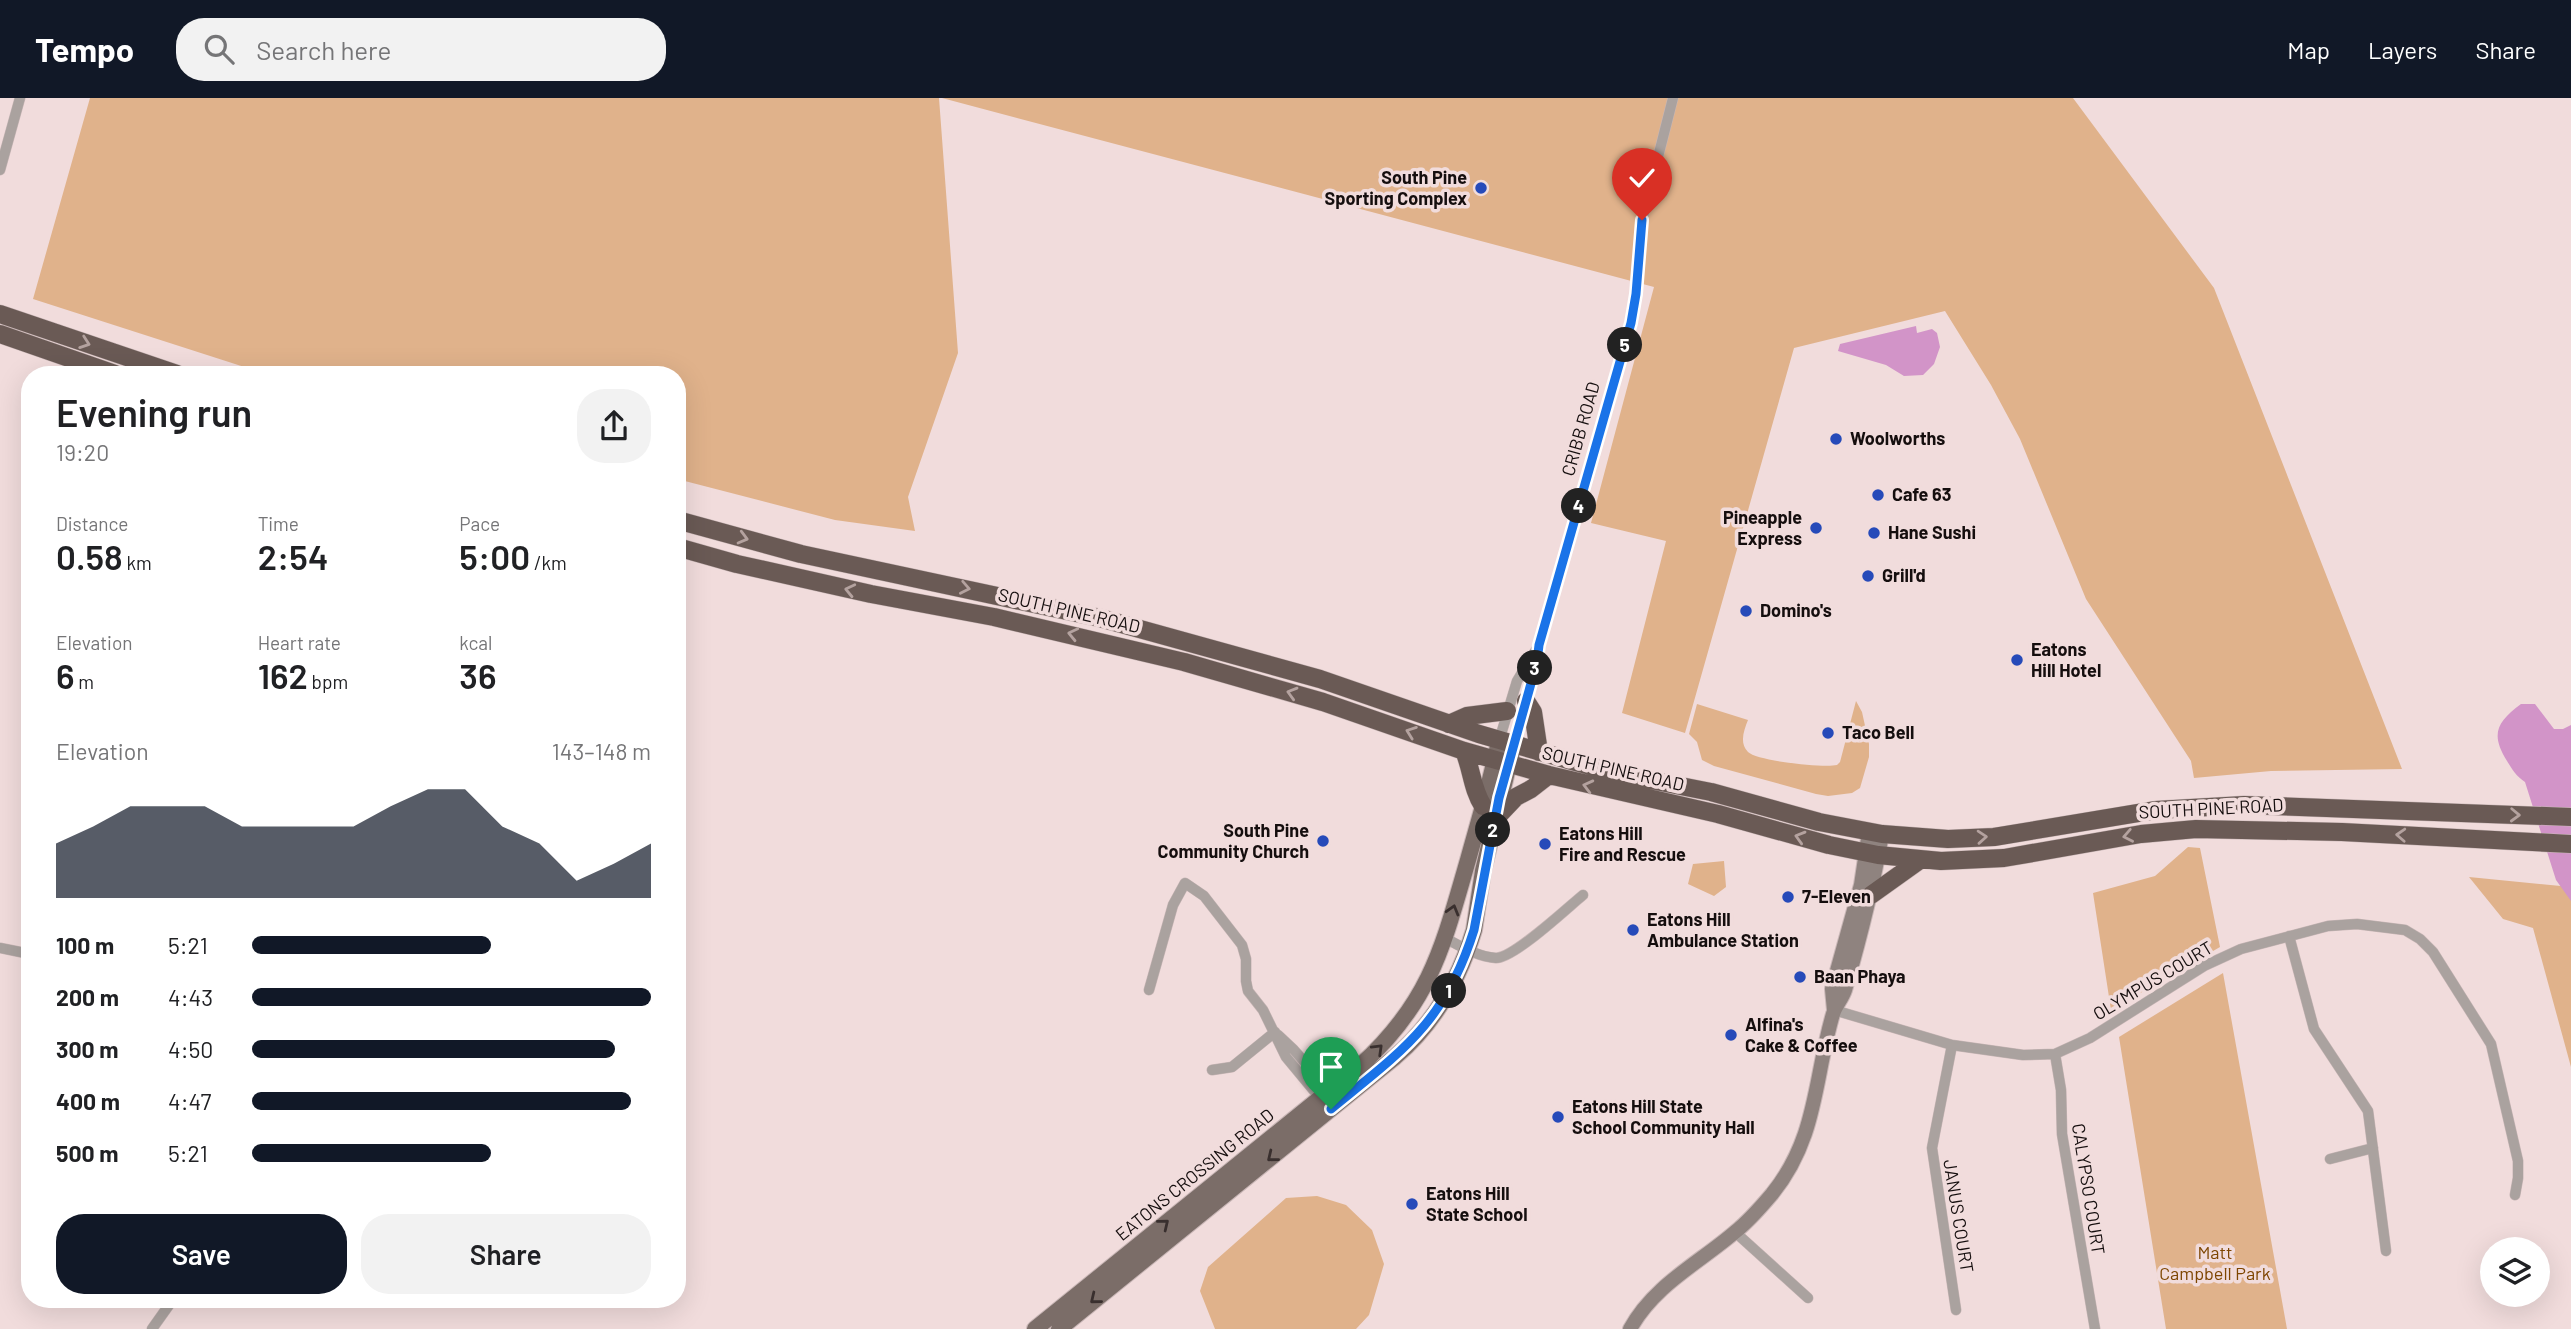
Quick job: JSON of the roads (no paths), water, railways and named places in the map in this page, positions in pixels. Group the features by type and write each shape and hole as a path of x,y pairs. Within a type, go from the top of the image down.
{"highway":[{"path":"0,314 153,366"},
{"path":"3,338 90,366"},
{"name":"SOUTH PINE ROAD","path":"686,522 801,554 1067,609 1144,629 1344,687 1506,743 1620,774 1711,792 1819,822 1875,833 1948,839 1994,836 2156,810 2222,805 2571,817"},
{"name":"SOUTH PINE ROAD","path":"686,550 737,564 1006,620 1184,662 1323,702 1502,762 1872,854 1920,860 2004,858 2141,834 2245,828 2571,844"},
{"path":"1526,701 1533,712 1539,752"},
{"path":"1449,724 1467,716 1507,710"},
{"path":"1464,751 1472,771 1474,792 1490,812 1531,789 1549,775"},
{"path":"1871,895 1920,860"}],"main road":[{"name":"CRIBB ROAD","path":"1502,762 1506,743"},
{"name":"EATONS CROSSING ROAD","path":"1059,1329 1412,1042 1446,996 1467,950 1490,812 1502,762"},
{"name":"EATONS CROSSING ROAD","path":"1035,1329 1325,1094 1371,1055 1402,1023 1428,979 1445,939 1490,812"}],"street":[{"path":"0,170 20,98"},
{"name":"CRIBB ROAD","path":"1506,743 1526,701 1539,645 1631,323 1642,220 1673,98"},
{"name":"CRIBB ROAD","path":"1506,743 1507,710 1522,670 1539,645"},
{"path":"1834,1010 1844,992 1871,895 1875,833"},
{"path":"1630,1329 1651,1300 1735,1233 1775,1190 1805,1135 1819,1088 1834,1010 1832,989 1872,854"},
{"path":"1149,990 1173,905 1185,883 1204,896 1242,945 1246,959 1248,991 1263,1010 1286,1057 1325,1094"},
{"path":"1445,939 1467,950 1498,958 1514,951 1583,895"},
{"name":"OLYMPUS COURT","path":"1834,1010 1952,1045 2022,1055 2055,1054 2090,1038 2204,966 2241,949 2328,926 2357,924 2405,930 2420,939 2433,952 2491,1044 2518,1161 2515,1195"},
{"path":"2289,936 2314,1029 2368,1111 2386,1251"},
{"path":"0,948 21,952"},
{"path":"1212,1069 1232,1067 1275,1032"},
{"name":"JANUS COURT","path":"1952,1045 1932,1148 1956,1310"},
{"name":"CALYPSO COURT","path":"2055,1054 2061,1090 2062,1134 2095,1329"},
{"path":"2330,1159 2373,1148"},
{"path":"1735,1233 1808,1298"},
{"path":"152,1329 167,1308"}],"place":[{"name":"South Pine Sporting Complex","path":"1481,188"},
{"name":"Woolworths","path":"1836,439"},
{"name":"Cafe 63","path":"1878,495"},
{"name":"Pineapple Express","path":"1816,528"},
{"name":"Hane Sushi","path":"1874,533"},
{"name":"Grill'd","path":"1868,576"},
{"name":"Domino's","path":"1746,611"},
{"name":"Eatons Hill Hotel","path":"2017,660"},
{"name":"Taco Bell","path":"1828,733"},
{"name":"South Pine Community Church","path":"1323,841"},
{"name":"Eatons Hill Fire and Rescue","path":"1545,844"},
{"name":"7-Eleven","path":"1788,897"},
{"name":"Eatons Hill Ambulance Station","path":"1633,930"},
{"name":"Baan Phaya","path":"1800,977"},
{"name":"Alfina's Cake & Coffee","path":"1731,1035"},
{"name":"Eatons Hill State School Community Hall","path":"1558,1117"},
{"name":"Eatons Hill State School","path":"1412,1204"}],"park label":[{"name":"Matt Campbell Park","path":"2215,1263"}]}
